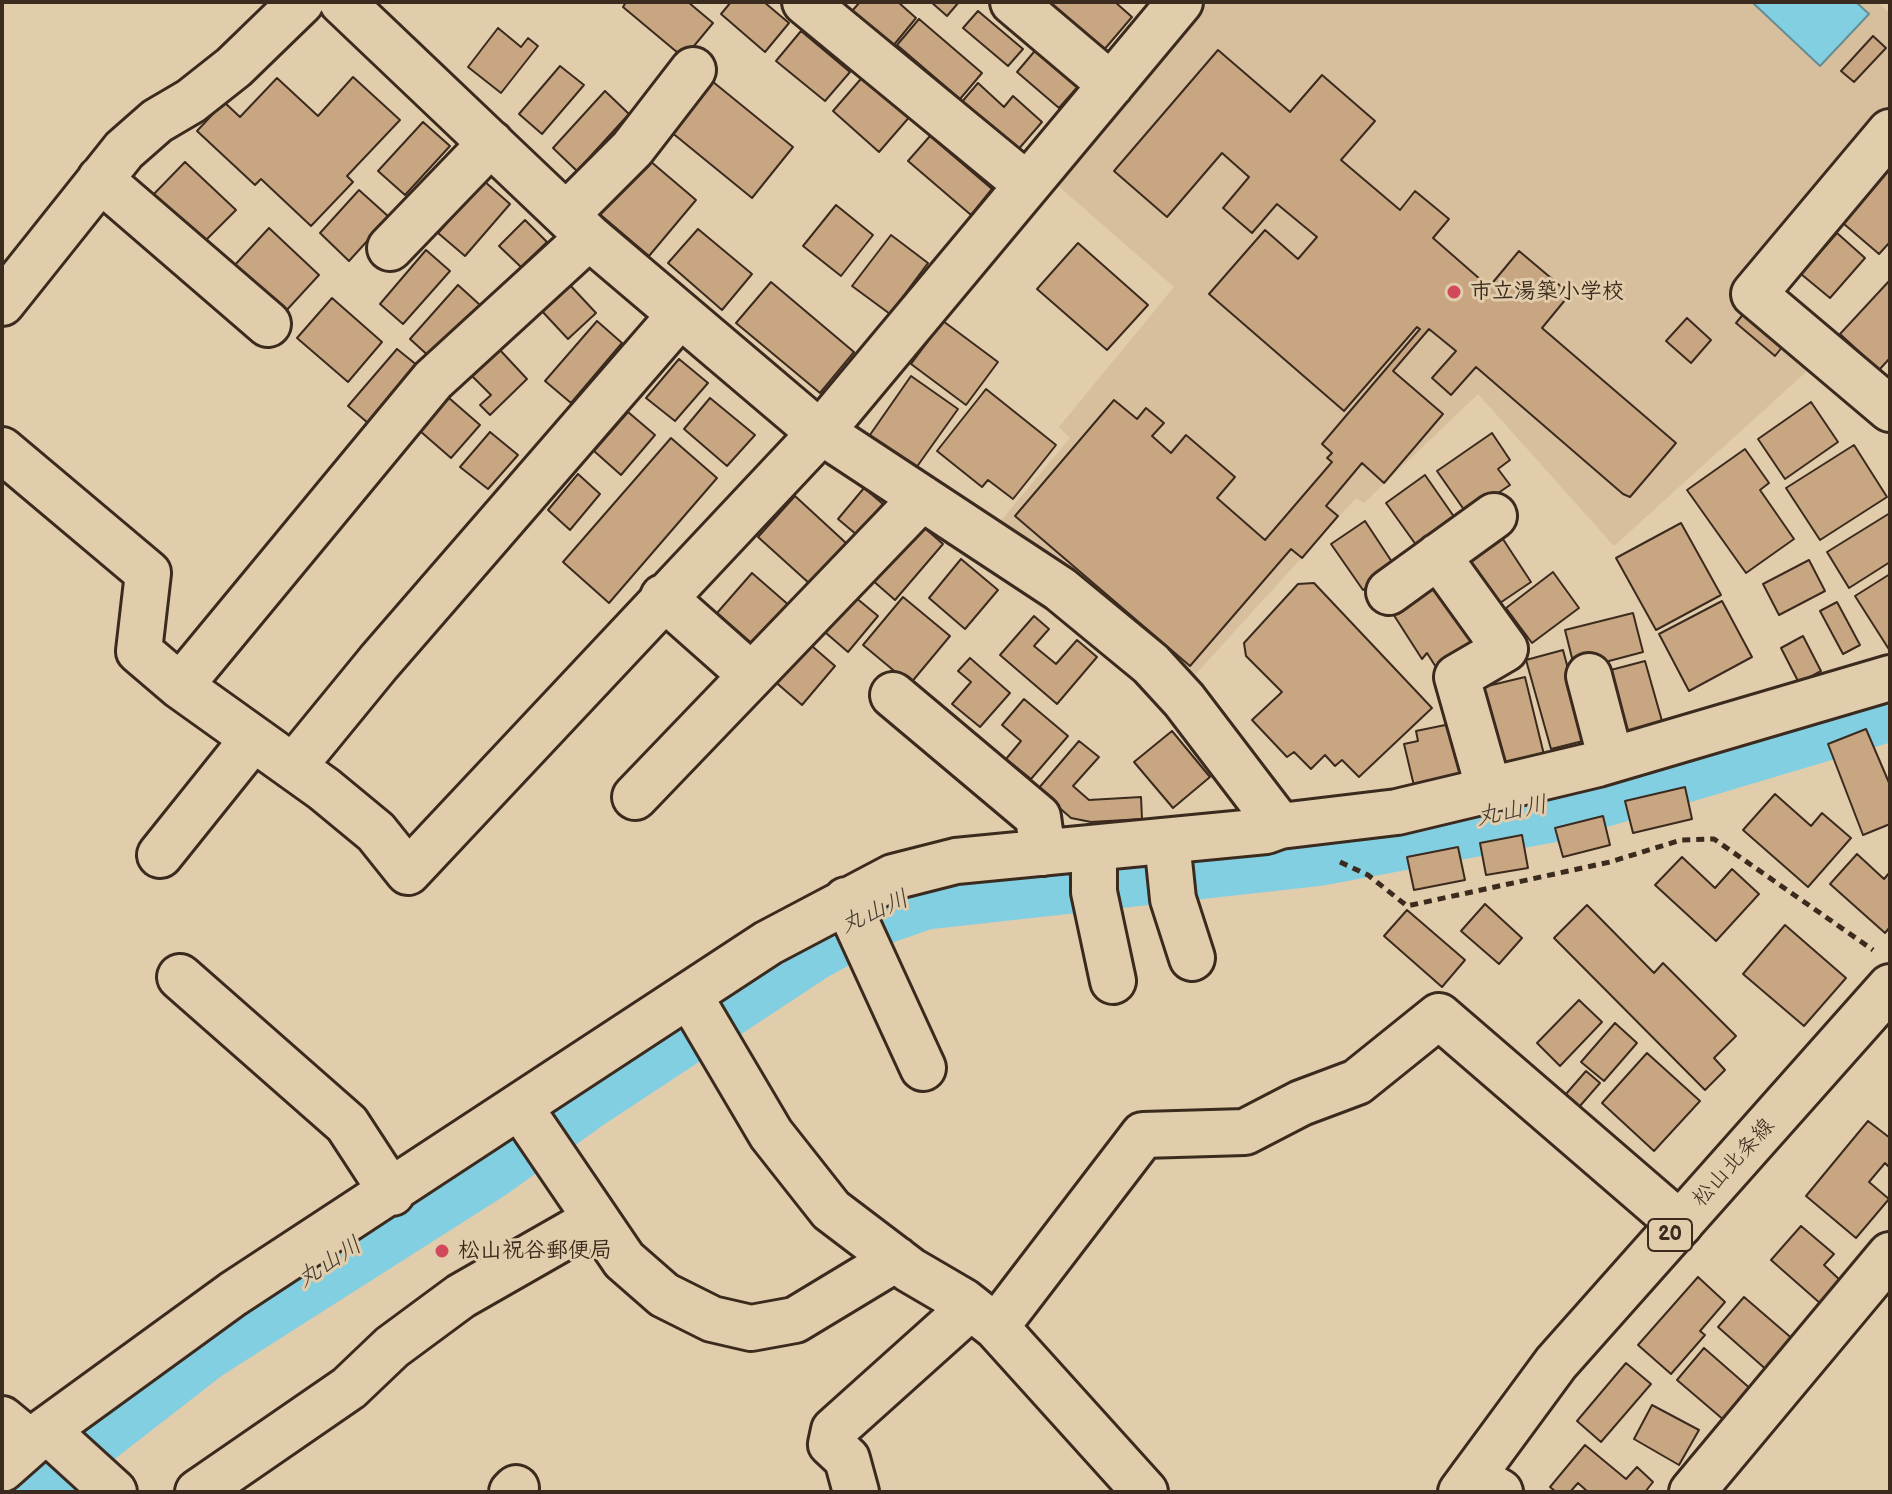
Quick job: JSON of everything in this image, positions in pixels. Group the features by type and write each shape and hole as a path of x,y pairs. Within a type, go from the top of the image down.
{"street":[{"path":"2,303 124,150 146,130 234,67 301,2"},
{"path":"342,2 578,226 680,315 822,431 1060,589 1151,664 1184,700 1280,826"},
{"path":"805,2 1027,185"},
{"path":"1013,2 1111,85"},
{"path":"2,450 148,573 139,651 180,686 293,767 376,832 408,872 822,431 1180,2"},
{"path":"180,686 433,380 578,226 693,70"},
{"path":"1890,132 1754,294 1890,409"},
{"path":"390,248 491,143"},
{"path":"100,179 268,324"},
{"path":"293,767 379,662 680,315"},
{"path":"635,797 922,498"},
{"path":"1389,592 1494,516"},
{"path":"1438,556 1505,649 1457,677 1489,790"},
{"path":"663,597 751,675"},
{"path":"1589,676 1611,760"},
{"path":"114,1492 26,1438 233,1294 392,1193 530,1123 690,996 768,943 851,912 893,877 956,861 1043,853 1094,867 1169,858 1280,826 1397,812 1611,760 1890,678"},
{"path":"893,695 1038,817 1043,853"},
{"path":"160,855 253,739"},
{"path":"1169,858 1173,899 1192,958"},
{"path":"1094,867 1113,981"},
{"path":"851,912 923,1068"},
{"name":"松山北条線","path":"1478,1487 1556,1363 1680,1224 1884,970"},
{"path":"180,977 347,1124 392,1193"},
{"path":"690,996 723,1055 801,1175 831,1210 896,1259 983,1317 1145,1492"},
{"path":"856,1492 847,1459 831,1444 834,1430 983,1317 1143,1135 1245,1132 1301,1103 1357,1082 1439,1016 1680,1224"},
{"path":"530,1123 624,1260 664,1295 712,1319 751,1328 795,1320 896,1259"},
{"path":"198,1492 349,1388 392,1347 461,1296 594,1220"},
{"path":"1692,1492 1890,1255"}],"path":[{"path":"1325,863 1339,862 1368,875 1407,906 1610,862 1681,840 1714,839 1884,970"}],"shaded area":[{"path":"1194,2 1877,2 1890,14 1890,123 1741,294 1816,363 1614,546 1478,394 1364,503 1356,498 1194,676 994,529 1070,438 1059,427 1174,287 1048,177"}],"water":[{"path":"1752,2 1856,2 1869,14 1820,66"}],"building":[{"path":"626,2 688,2 713,23 684,58 623,7"},
{"path":"731,2 764,2 789,23 765,52 721,14"},
{"path":"860,2 898,2 916,18 893,46 852,11"},
{"path":"931,2 959,2 947,16"},
{"path":"1046,2 1115,2 1132,17 1103,51"},
{"path":"978,11 1023,49 1008,66 963,28"},
{"path":"919,19 982,73 960,99 897,45"},
{"path":"498,28 521,47 528,38 538,46 501,93 468,67"},
{"path":"801,31 850,72 825,101 776,61"},
{"path":"1873,36 1886,48 1854,82 1841,71"},
{"path":"1039,46 1081,83 1059,108 1017,72"},
{"path":"1218,50 1290,112 1322,75 1375,121 1341,160 1400,210 1415,191 1449,219 1433,238 1489,287 1519,251 1570,294 1542,328 1676,443 1630,497 1623,494 1476,367 1451,395 1432,378 1456,351 1429,329 1393,371 1443,414 1384,483 1362,463 1326,506 1338,516 1302,558 1291,549 1190,666 1015,516 1114,400 1137,419 1146,408 1164,423 1152,436 1171,453 1186,435 1235,477 1217,498 1265,540 1332,462 1327,458 1332,453 1322,444 1420,329 1417,327 1344,411 1209,294 1265,230 1298,259 1317,237 1277,204 1252,233 1223,208 1249,177 1222,153 1167,217 1114,171"},
{"path":"560,66 584,85 542,134 519,114"},
{"path":"866,73 912,114 879,152 833,111"},
{"path":"353,77 400,120 347,176 353,182 311,226 261,179 255,185 197,131 224,102 240,117 277,78 318,116"},
{"path":"707,77 793,147 752,198 665,127"},
{"path":"978,83 1004,107 1013,96 1042,122 1016,152 961,103"},
{"path":"605,91 629,114 577,171 553,148"},
{"path":"423,122 450,146 405,195 378,171"},
{"path":"930,136 992,189 971,215 908,161"},
{"path":"643,155 696,200 649,256 596,211"},
{"path":"1890,157 1890,242 1879,254 1837,218"},
{"path":"185,162 236,210 201,245 151,197"},
{"path":"484,181 510,204 465,256 438,233"},
{"path":"359,190 389,217 349,261 320,233"},
{"path":"836,205 873,235 841,276 803,246"},
{"path":"525,220 547,242 521,267 499,246"},
{"path":"269,228 319,275 284,313 233,267"},
{"path":"698,229 752,274 722,310 668,263"},
{"path":"1837,233 1865,258 1830,298 1801,274"},
{"path":"891,235 928,263 890,314 852,286"},
{"path":"1078,243 1148,305 1107,350 1037,289"},
{"path":"426,250 450,271 403,324 380,304"},
{"path":"1890,280 1890,358 1879,370 1840,334"},
{"path":"771,282 854,352 820,393 736,323"},
{"path":"568,283 596,313 568,339 540,309"},
{"path":"458,285 480,305 432,359 410,339"},
{"path":"332,298 382,342 348,382 297,338"},
{"path":"1749,307 1787,341 1775,356 1736,323"},
{"path":"1687,318 1711,340 1691,363 1666,341"},
{"path":"597,321 622,343 571,403 545,381"},
{"path":"943,321 998,362 966,405 911,364"},
{"path":"397,349 418,366 368,423 348,406"},
{"path":"499,349 527,379 490,415 480,405 491,395 471,375"},
{"path":"679,359 708,383 675,421 646,398"},
{"path":"911,376 958,409 911,475 865,442"},
{"path":"986,389 1056,445 1013,499 988,480 982,487 937,451"},
{"path":"449,398 480,425 451,458 420,431"},
{"path":"710,398 755,435 727,466 684,429"},
{"path":"1811,402 1838,442 1785,479 1758,439"},
{"path":"628,412 655,435 621,475 594,451"},
{"path":"490,432 518,455 488,489 460,467"},
{"path":"1492,433 1510,460 1498,469 1510,485 1467,514 1437,471"},
{"path":"671,438 717,478 609,603 563,562"},
{"path":"1854,445 1887,497 1820,540 1786,488"},
{"path":"1745,449 1769,483 1760,490 1794,539 1746,573 1687,490"},
{"path":"578,474 600,494 570,530 548,510"},
{"path":"1425,475 1457,521 1419,549 1386,503"},
{"path":"864,488 883,504 857,535 838,519"},
{"path":"795,496 846,543 810,584 758,537"},
{"path":"1890,513 1890,562 1849,588 1827,552"},
{"path":"1365,521 1396,568 1363,590 1331,544"},
{"path":"919,523 943,544 895,600 871,579"},
{"path":"1681,523 1721,595 1656,630 1616,558"},
{"path":"1497,530 1531,582 1497,605 1463,553"},
{"path":"961,559 998,590 965,629 929,598"},
{"path":"1809,560 1825,591 1779,615 1763,584"},
{"path":"1553,572 1579,608 1532,643 1506,608"},
{"path":"752,573 791,607 756,647 717,613"},
{"path":"1438,574 1485,647 1441,675 1427,653 1422,659 1388,606"},
{"path":"1890,574 1890,651 1855,596"},
{"path":"1314,583 1432,708 1359,777 1342,760 1335,766 1325,755 1311,769 1294,752 1287,757 1252,720 1282,692 1246,656 1244,643 1298,584"},
{"path":"849,592 878,616 848,652 819,627"},
{"path":"903,597 950,636 910,684 863,645"},
{"path":"1722,601 1752,657 1689,691 1659,634"},
{"path":"1837,602 1860,645 1843,654 1820,611"},
{"path":"1633,613 1643,652 1575,670 1565,630"},
{"path":"1034,616 1049,629 1034,646 1056,664 1077,640 1097,657 1057,704 1000,655"},
{"path":"1803,636 1821,671 1799,683 1781,648"},
{"path":"805,640 835,666 802,705 772,679"},
{"path":"1563,650 1587,740 1551,749 1526,660"},
{"path":"970,658 1010,693 980,727 952,704 971,682 958,671"},
{"path":"1645,661 1664,728 1626,739 1607,671"},
{"path":"1525,677 1546,763 1497,775 1475,689"},
{"path":"1024,699 1068,736 1031,779 1006,759 1021,741 1002,725"},
{"path":"1460,722 1472,779 1415,790 1404,744 1418,741 1416,731"},
{"path":"1866,729 1890,785 1890,824 1863,835 1828,744"},
{"path":"1172,731 1210,777 1173,808 1134,762"},
{"path":"1079,741 1099,757 1073,786 1089,800 1141,797 1142,819 1091,822 1071,818 1038,789"},
{"path":"1685,787 1692,819 1633,833 1625,801"},
{"path":"1775,794 1811,826 1822,813 1851,838 1808,887 1743,830"},
{"path":"1603,816 1610,845 1563,857 1555,828"},
{"path":"1522,835 1528,868 1486,875 1480,843"},
{"path":"1458,847 1465,880 1414,890 1407,857"},
{"path":"1857,854 1884,879 1890,872 1890,927 1885,933 1830,884"},
{"path":"1682,857 1715,888 1732,869 1759,894 1716,941 1655,885"},
{"path":"1485,904 1522,938 1499,964 1461,931"},
{"path":"1587,905 1654,973 1663,963 1736,1036 1714,1058 1725,1070 1705,1090 1554,938"},
{"path":"1407,910 1465,960 1442,987 1384,936"},
{"path":"1785,925 1846,978 1804,1026 1743,974"},
{"path":"1579,1000 1602,1022 1560,1066 1537,1043"},
{"path":"1615,1023 1637,1043 1604,1081 1581,1062"},
{"path":"1647,1053 1700,1101 1654,1151 1602,1103"},
{"path":"1586,1071 1600,1083 1573,1114 1559,1102"},
{"path":"1868,1121 1890,1138 1890,1168 1885,1163 1869,1182 1889,1199 1856,1238 1806,1196"},
{"path":"1801,1226 1834,1254 1824,1265 1841,1281 1821,1304 1771,1260"},
{"path":"1698,1277 1725,1302 1700,1331 1705,1335 1671,1374 1638,1345"},
{"path":"1744,1297 1795,1341 1769,1372 1718,1327"},
{"path":"1704,1348 1752,1390 1725,1421 1677,1380"},
{"path":"1626,1363 1651,1384 1601,1442 1577,1421"},
{"path":"1652,1405 1699,1430 1679,1465 1634,1439"},
{"path":"1585,1445 1626,1479 1637,1467 1653,1482 1645,1492 1588,1492 1578,1483 1570,1492 1556,1492 1550,1487"}],"waterway":[{"name":"丸山川","path":"12,1492 201,1345 487,1163 586,1092 809,945 871,911 922,893 1318,849 1548,806 1890,704"}],"place":[{"name":"市立湯築小学校","path":"1454,292"},
{"name":"松山祝谷郵便局","path":"442,1251"}]}
